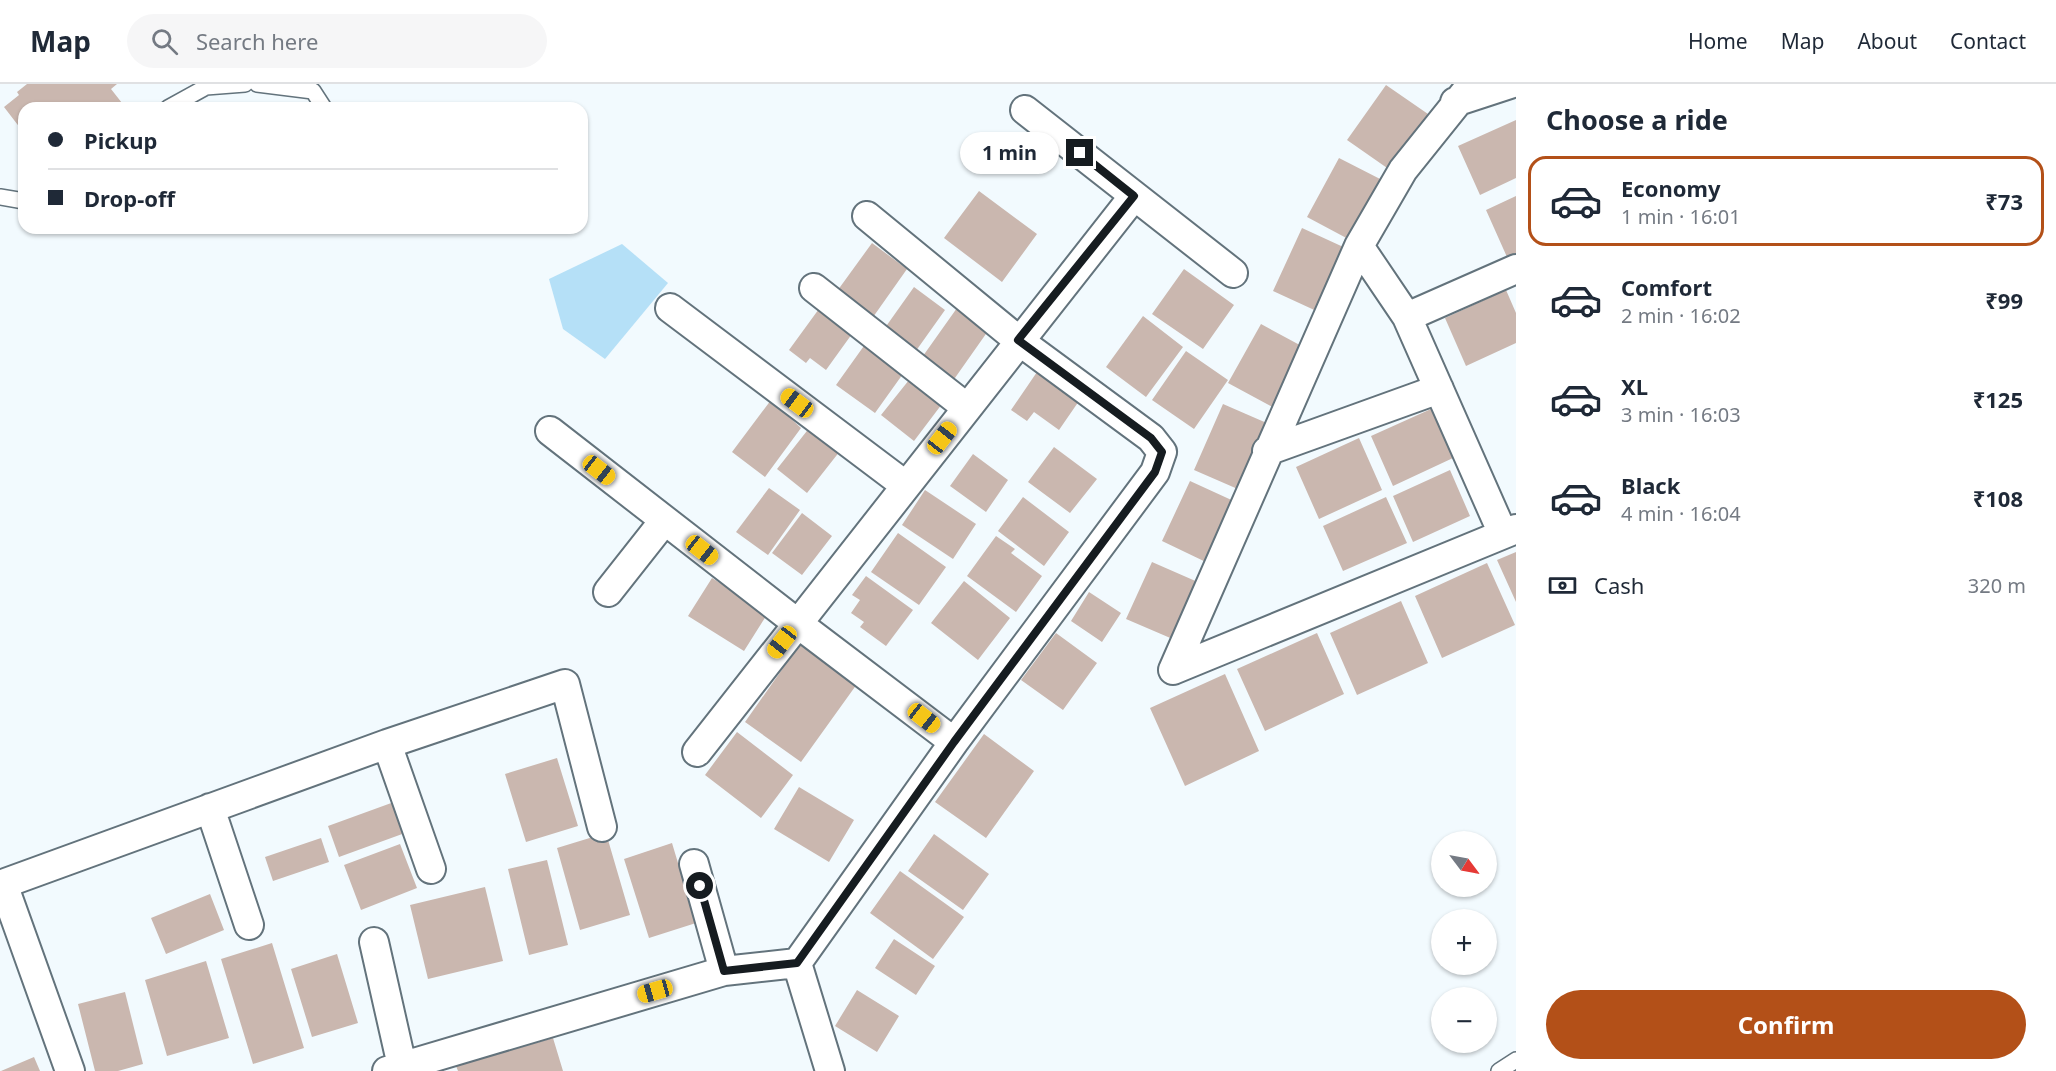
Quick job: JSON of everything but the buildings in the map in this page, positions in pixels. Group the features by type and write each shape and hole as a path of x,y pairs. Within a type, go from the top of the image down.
{"street":[{"path":"1359,246 1407,317 1439,389 1510,531 1173,670 1267,451 1359,246 1402,170 1464,93 1510,84"},
{"path":"1025,110 1233,273"},
{"path":"697,752 1018,340 1134,196"},
{"path":"374,942 394,1068 724,971 797,963 954,742 1155,472 1162,452 1151,438 1018,340 867,216"},
{"path":"1407,317 1516,269"},
{"path":"814,288 966,407"},
{"path":"670,308 905,485"},
{"path":"1267,451 1439,389"},
{"path":"550,432 954,742"},
{"path":"608,592 664,520"},
{"path":"70,1071 2,885 387,744 565,684 602,827"},
{"path":"387,744 431,869"},
{"path":"210,808 249,925"},
{"path":"694,864 724,971"},
{"path":"797,963 830,1071"}],"lane":[{"path":"179,102 206,87 245,84"},
{"path":"257,84 317,87 322,102"},
{"path":"0,197 18,200"}],"shaded area":[{"path":"622,244 668,283 605,359 563,329 549,279"}],"route":[{"path":"700,886 724,971 797,963 954,742 1155,472 1162,452 1151,438 1018,340 1134,196 1080,153"}]}
